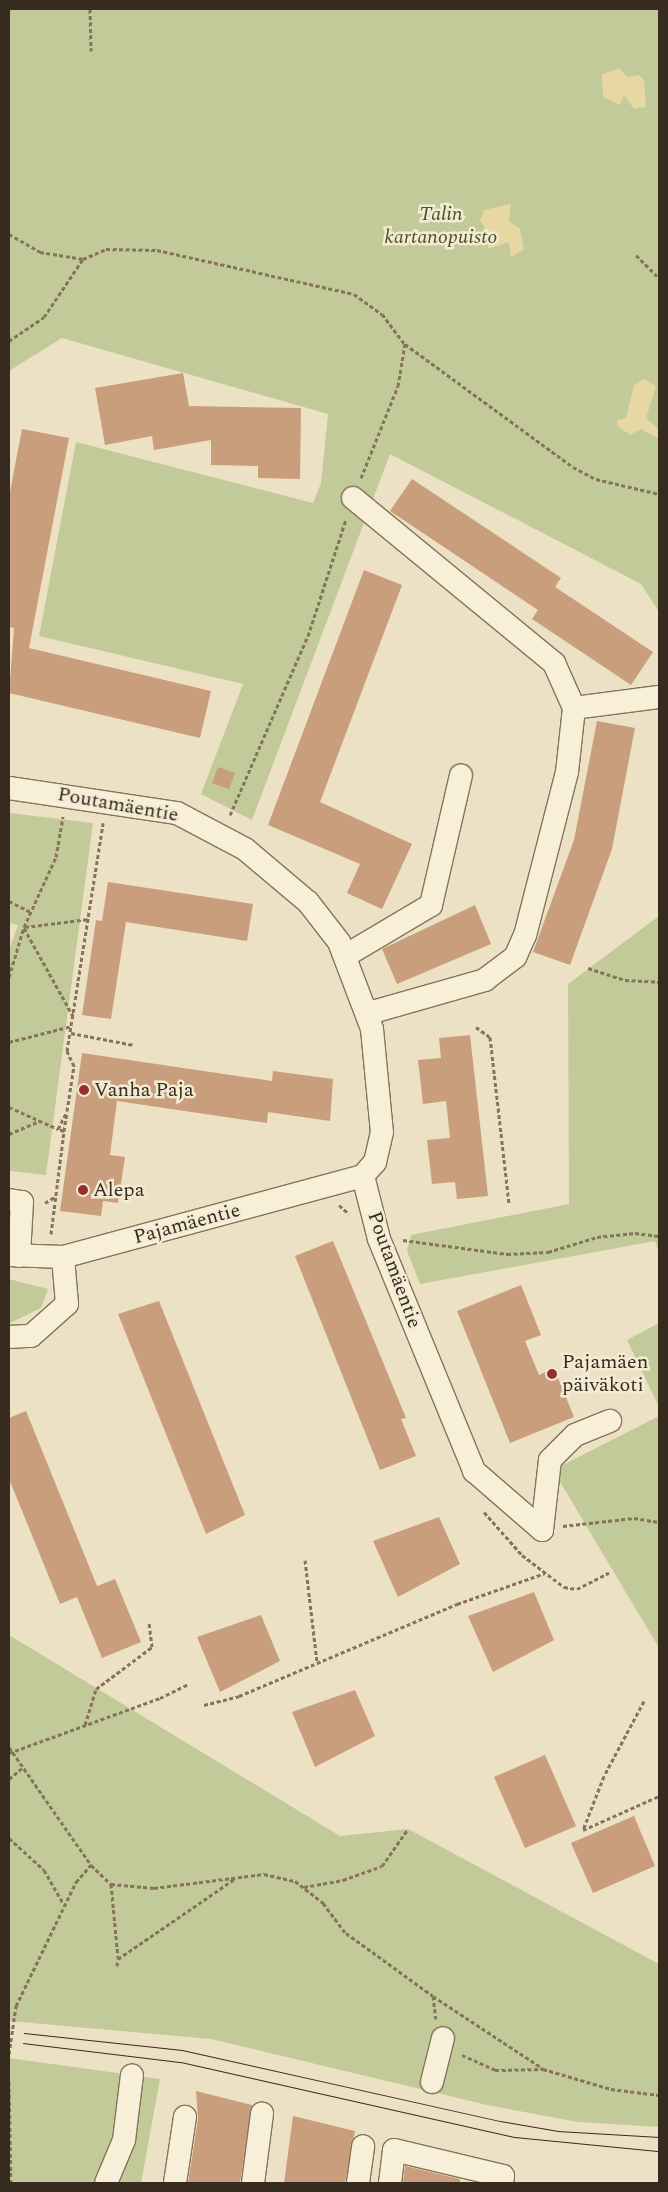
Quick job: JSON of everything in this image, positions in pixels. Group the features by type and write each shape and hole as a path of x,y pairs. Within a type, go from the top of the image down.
{"street":[{"path":"353,498 554,663 574,708 567,772 525,935 516,957 485,980 369,1014"},
{"path":"574,708 659,697"},
{"path":"345,956 431,905 461,774"},
{"name":"Poutamäentie","path":"9,788 144,806 198,822 259,859 308,902 330,927 345,956 369,1014 378,1059 382,1132 375,1162 364,1176 378,1239 474,1471 542,1530"},
{"name":"Pajamäentie","path":"14,1255 63,1257 364,1176"},
{"path":"9,1200 22,1202 14,1255"},
{"path":"9,1337 30,1336 67,1304 63,1257"},
{"path":"542,1530 550,1460 575,1435 610,1421"},
{"path":"432,2082 443,2038"},
{"path":"106,2183 124,2140 132,2075"},
{"path":"253,2183 262,2114"},
{"path":"175,2183 185,2118"},
{"path":"358,2183 363,2146"},
{"path":"390,2183 394,2150 503,2176 502,2183"}],"path":[{"path":"90,9 91,52"},
{"path":"9,234 40,252 84,259"},
{"path":"9,341 44,317 84,259 106,249 157,250 354,294 382,314 405,344 573,467 596,479 659,494"},
{"path":"636,255 659,278"},
{"path":"230,815 308,636 353,498 398,386 405,344"},
{"path":"9,977 24,927 56,857 61,813"},
{"path":"51,1235 74,1066 68,1059 70,1033 104,820"},
{"path":"9,901 31,912"},
{"path":"24,927 88,919"},
{"path":"24,927 74,1017"},
{"path":"588,968 625,980 659,982"},
{"path":"9,1042 72,1026"},
{"path":"476,1027 490,1037 509,1203"},
{"path":"70,1033 134,1045"},
{"path":"9,1107 64,1131"},
{"path":"58,1129 67,1111"},
{"path":"9,1134 40,1121"},
{"path":"403,1240 507,1254 548,1252 616,1235 659,1236"},
{"path":"542,1530 634,1518 659,1522"},
{"path":"305,1560 317,1662"},
{"path":"204,1705 239,1696 457,1604 546,1573"},
{"path":"85,1725 96,1689 152,1647 149,1623"},
{"path":"10,1753 188,1684"},
{"path":"644,1701 604,1776 582,1830 659,1796"},
{"path":"9,1747 10,1753 91,1865 112,1884 154,1888 264,1874 304,1887 343,1880 382,1866 408,1829"},
{"path":"9,1779 22,1768"},
{"path":"9,1838 44,1870 65,1905"},
{"path":"9,2054 16,2006 65,1905 91,1865"},
{"path":"118,1959 237,1878"},
{"path":"112,1884 117,1966"},
{"path":"304,1887 346,1933 433,1996 543,2069 611,2089 659,2095"},
{"path":"433,1996 443,2038 461,2055 495,2070 543,2069"},
{"path":"9,2082 11,2183"}],"green space":[{"name":"Talin kartanopuisto","path":"9,9 659,9 659,612 641,584 390,454 252,820 201,794 243,684 39,636 76,442 313,503 321,483 328,414 62,338 9,371"},
{"path":"9,813 93,823 46,1175 9,1171 9,950 18,925 9,923"},
{"path":"659,916 659,1254 655,1241 420,1284 407,1251 411,1235 569,1204 568,984"},
{"path":"9,1279 48,1289 41,1308 10,1323"},
{"path":"659,1323 659,1407 627,1340"},
{"path":"659,1416 659,1648 553,1470"},
{"path":"9,1635 340,1836 408,1829 659,1964 659,2127 578,2122 487,2105 211,2039 9,2021"},
{"path":"9,2058 160,2079 141,2183 9,2183"}],"sand":[{"path":"619,68 628,77 639,75 644,80 646,107 634,109 624,95 620,105 603,97 602,75"},
{"path":"511,204 509,221 520,229 524,250 511,257 509,242 488,249 488,232 480,221 484,210"},
{"path":"644,379 656,386 646,418 659,430 659,439 641,429 630,435 617,426 618,420 626,418 634,385"}],"building":[{"path":"183,373 189,406 301,408 300,479 258,478 258,466 211,465 211,440 154,450 152,436 105,445 95,388"},
{"path":"22,429 69,438 29,648 211,691 200,738 9,693 14,628 9,627 9,497"},
{"path":"412,479 561,578 555,587 653,652 631,685 532,619 538,610 390,511"},
{"path":"364,570 402,585 320,802 412,844 382,909 347,893 360,864 268,825"},
{"path":"597,721 635,728 612,849 570,965 533,952 574,840"},
{"path":"218,767 235,773 229,789 212,783"},
{"path":"108,882 253,904 247,941 126,922 111,1019 82,1015 96,920 102,921"},
{"path":"475,905 491,944 397,984 382,949"},
{"path":"470,1035 488,1196 457,1199 455,1182 432,1184 427,1140 450,1138 446,1101 423,1104 418,1060 441,1058 439,1038"},
{"path":"82,1053 272,1081 273,1071 333,1079 330,1121 268,1112 267,1123 117,1101 110,1155 125,1157 118,1203 103,1201 101,1216 60,1211"},
{"path":"333,1241 406,1418 401,1419 416,1456 380,1470 295,1256"},
{"path":"521,1285 541,1335 525,1341 539,1375 554,1368 574,1417 510,1443 457,1311"},
{"path":"159,1301 245,1515 206,1534 118,1314"},
{"path":"26,1411 97,1586 115,1579 141,1642 102,1658 77,1597 60,1604 9,1479 9,1418"},
{"path":"439,1517 460,1564 398,1597 373,1541"},
{"path":"534,1592 554,1640 493,1672 468,1616"},
{"path":"261,1615 280,1661 220,1692 197,1637"},
{"path":"355,1690 375,1736 315,1767 292,1712"},
{"path":"545,1755 576,1826 525,1848 494,1777"},
{"path":"634,1816 655,1866 593,1893 571,1843"},
{"path":"196,2091 252,2105 240,2183 188,2183 198,2119"},
{"path":"293,2116 355,2131 345,2183 284,2183"},
{"path":"405,2166 460,2179 460,2183 403,2183"}],"tram line":[{"path":"24,2033 182,2050 500,2121 558,2131 659,2137"},
{"path":"23,2043 181,2062 515,2137 659,2151"}],"place":[{"name":"Vanha Paja","path":"84,1090"},
{"name":"Alepa","path":"83,1190"},
{"name":"Pajamäen päiväkoti","path":"552,1374"}]}
